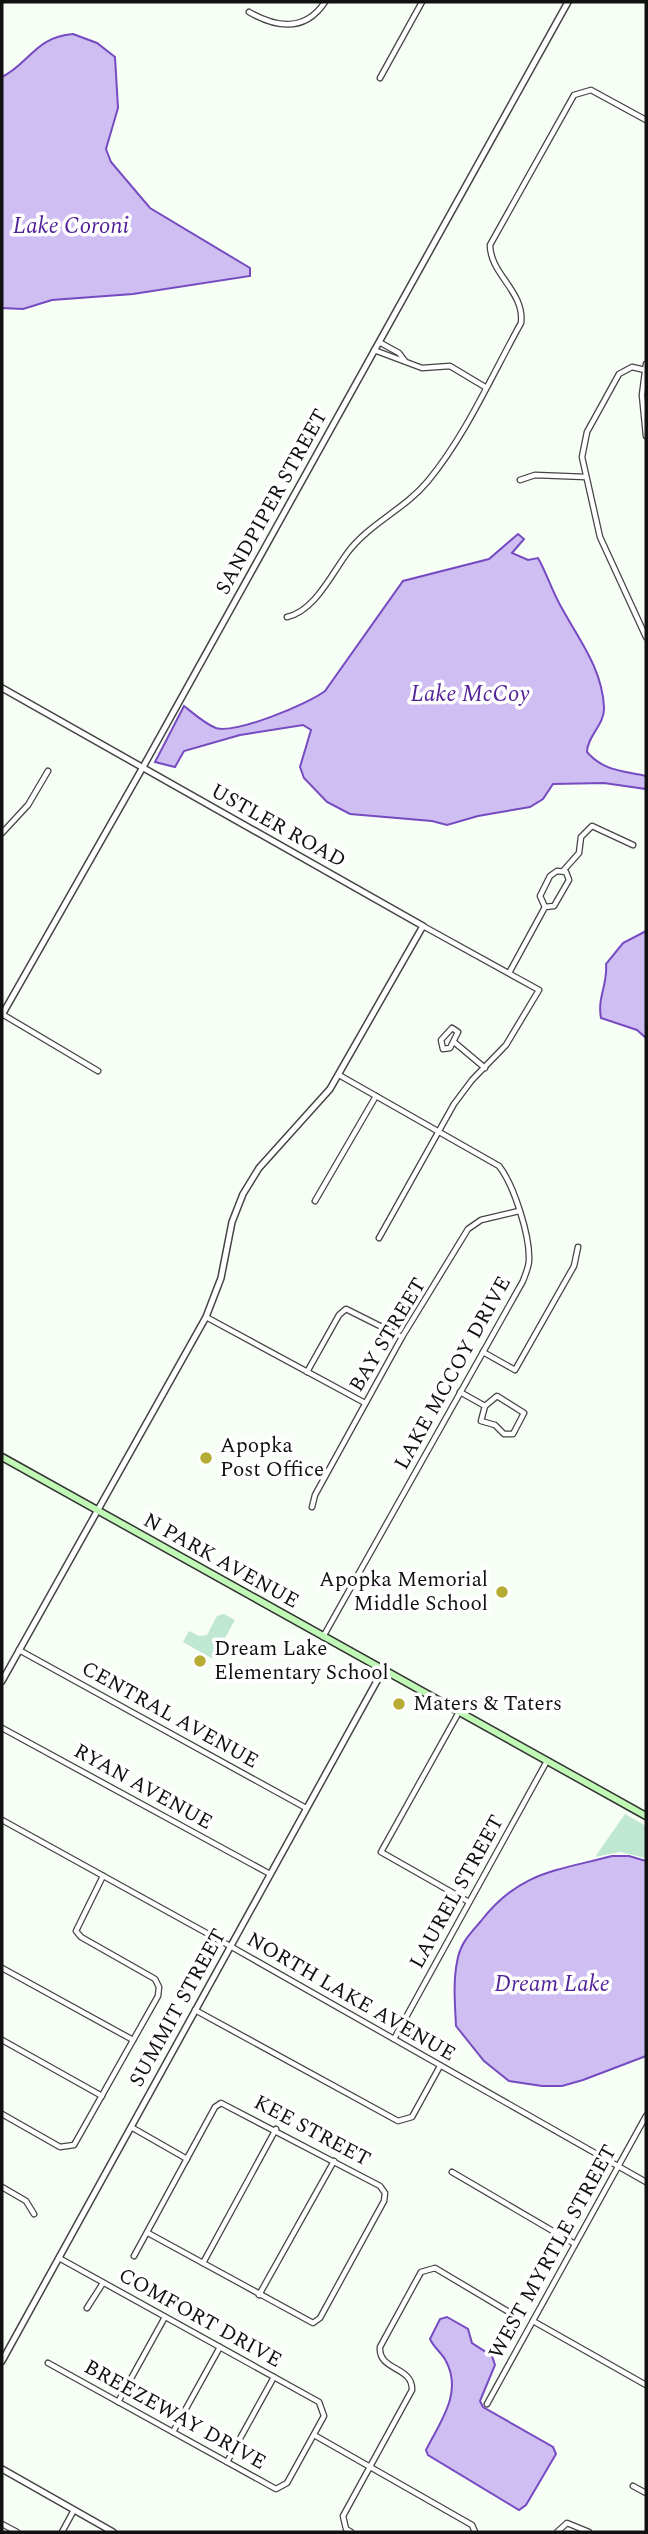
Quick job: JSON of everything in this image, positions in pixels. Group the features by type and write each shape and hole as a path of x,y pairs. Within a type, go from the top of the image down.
{"main road":[{"name":"N PARK AVENUE","path":"2,1457 646,1816"}],"street":[{"path":"249,12 271,23 293,25 316,14 325,2"},
{"path":"380,78 422,2"},
{"name":"SANDPIPER STREET","path":"2,1015 143,767 568,2"},
{"path":"287,617 297,615 349,551 427,482 521,323 519,301 490,257 490,244 573,95 592,90 646,120"},
{"path":"379,342 398,353 405,362"},
{"path":"374,350 422,368 450,366 485,387"},
{"path":"646,436 642,395 646,367 632,367 619,374 587,432 582,457 600,537 646,637"},
{"path":"520,481 535,475 586,477"},
{"name":"USTLER ROAD","path":"2,688 539,990 506,1045 485,1068"},
{"path":"2,834 29,805 48,771"},
{"path":"545,907 540,898 551,874 563,871 579,853 581,837 592,826 633,845"},
{"path":"545,907 554,906 566,889 569,877 563,871"},
{"path":"509,973 545,907"},
{"path":"2,1681 206,1317 221,1278 232,1222 243,1194 259,1168 318,1105 339,1075 423,926"},
{"path":"2,1015 97,1071"},
{"path":"448,1028 458,1032 454,1042 446,1050 440,1046 448,1028"},
{"path":"379,1238 438,1131 472,1080 485,1068 454,1042"},
{"name":"LAKE MCCOY DRIVE","path":"323,1637 523,1282 529,1261 519,1211 508,1177 499,1166 339,1075"},
{"path":"315,1201 376,1096"},
{"name":"BAY STREET","path":"312,1507 315,1494 402,1337 468,1229 481,1220 519,1211"},
{"path":"483,1352 514,1370 574,1266 578,1247"},
{"path":"307,1372 339,1315 346,1309 402,1337"},
{"path":"206,1317 365,1404"},
{"path":"460,1392 485,1406"},
{"path":"501,1396 522,1410 524,1416 513,1434 504,1434 495,1424 481,1421 485,1406 501,1396"},
{"name":"CENTRAL AVENUE","path":"19,1650 306,1808"},
{"name":"SUMMIT STREET","path":"2,2361 383,1670"},
{"path":"459,1712 381,1852 469,1902"},
{"name":"RYAN AVENUE","path":"2,1728 270,1874"},
{"name":"LAUREL STREET","path":"394,2039 548,1761"},
{"name":"NORTH LAKE AVENUE","path":"2,1821 230,1946 646,2182"},
{"path":"2,2115 58,2146 68,2148 78,2139 158,1996 159,1984 153,1977 80,1937 76,1931 103,1876"},
{"path":"2,1968 133,2040"},
{"path":"195,2010 398,2121 405,2122 412,2117 440,2066"},
{"path":"2,2040 102,2096"},
{"name":"KEE STREET","path":"187,2159 215,2107 221,2103 276,2129 380,2186 385,2193 384,2201 320,2318 313,2323 259,2295"},
{"name":"WEST MYRTLE STREET","path":"487,2404 646,2116"},
{"path":"131,2127 187,2159 134,2256"},
{"path":"203,2263 276,2129"},
{"path":"148,2234 259,2295 334,2161"},
{"path":"452,2172 575,2244"},
{"path":"2,2187 26,2201 34,2214"},
{"name":"COMFORT DRIVE","path":"59,2258 319,2402 324,2409"},
{"path":"351,2532 346,2529 343,2516 412,2390 412,2381 408,2375 384,2362 379,2355 380,2347 421,2272 435,2268 514,2315"},
{"path":"87,2308 103,2283"},
{"path":"118,2402 165,2317"},
{"path":"533,2321 646,2385"},
{"path":"173,2432 220,2347"},
{"name":"BREEZEWAY DRIVE","path":"48,2363 275,2489 281,2488 314,2435 324,2409"},
{"path":"227,2462 274,2377"},
{"path":"314,2435 472,2525 475,2532"},
{"path":"2,2469 113,2532"},
{"path":"633,2486 646,2493"},
{"path":"62,2532 74,2510"},
{"path":"557,2532 567,2523 589,2532"},
{"path":"2,2524 17,2532"}],"green space":[{"path":"224,1614 235,1620 213,1659 183,1642 189,1631 199,1636 207,1635 217,1616"},
{"path":"625,1814 646,1826 646,1858 620,1852 595,1857"}],"water":[{"name":"Lake Coroni","path":"73,34 97,43 115,57 118,108 106,149 111,162 150,208 250,268 250,276 133,294 52,300 23,309 2,308 2,77 41,45 60,36"},
{"name":"Lake McCoy","path":"518,534 524,539 512,553 528,560 538,558 599,679 604,713 587,752 607,767 646,776 646,789 604,783 553,784 543,799 530,807 478,816 447,825 432,821 350,814 327,802 304,778 300,767 311,730 303,725 240,735 184,751 175,767 155,762 184,706 212,726 226,729 272,717 316,697 325,691 403,581 489,559"},
{"path":"646,931 646,1038 637,1030 601,1018 600,1011 606,964 623,943"},
{"name":"Dream Lake","path":"612,1856 629,1856 646,1861 646,2056 562,2086 509,2081 484,2061 456,2026 455,1977 460,1949 469,1935 509,1892 556,1870"},
{"path":"447,2317 468,2329 472,2343 492,2356 495,2365 480,2401 483,2407 553,2447 556,2454 526,2505 519,2510 428,2455 426,2450 451,2396 451,2373 430,2339 440,2319"}],"place":[{"name":"Apopka Post Office","path":"206,1458"},
{"name":"Apopka Memorial Middle School","path":"502,1592"},
{"name":"Dream Lake Elementary School","path":"200,1661"},
{"name":"Maters & Taters","path":"399,1704"}]}
